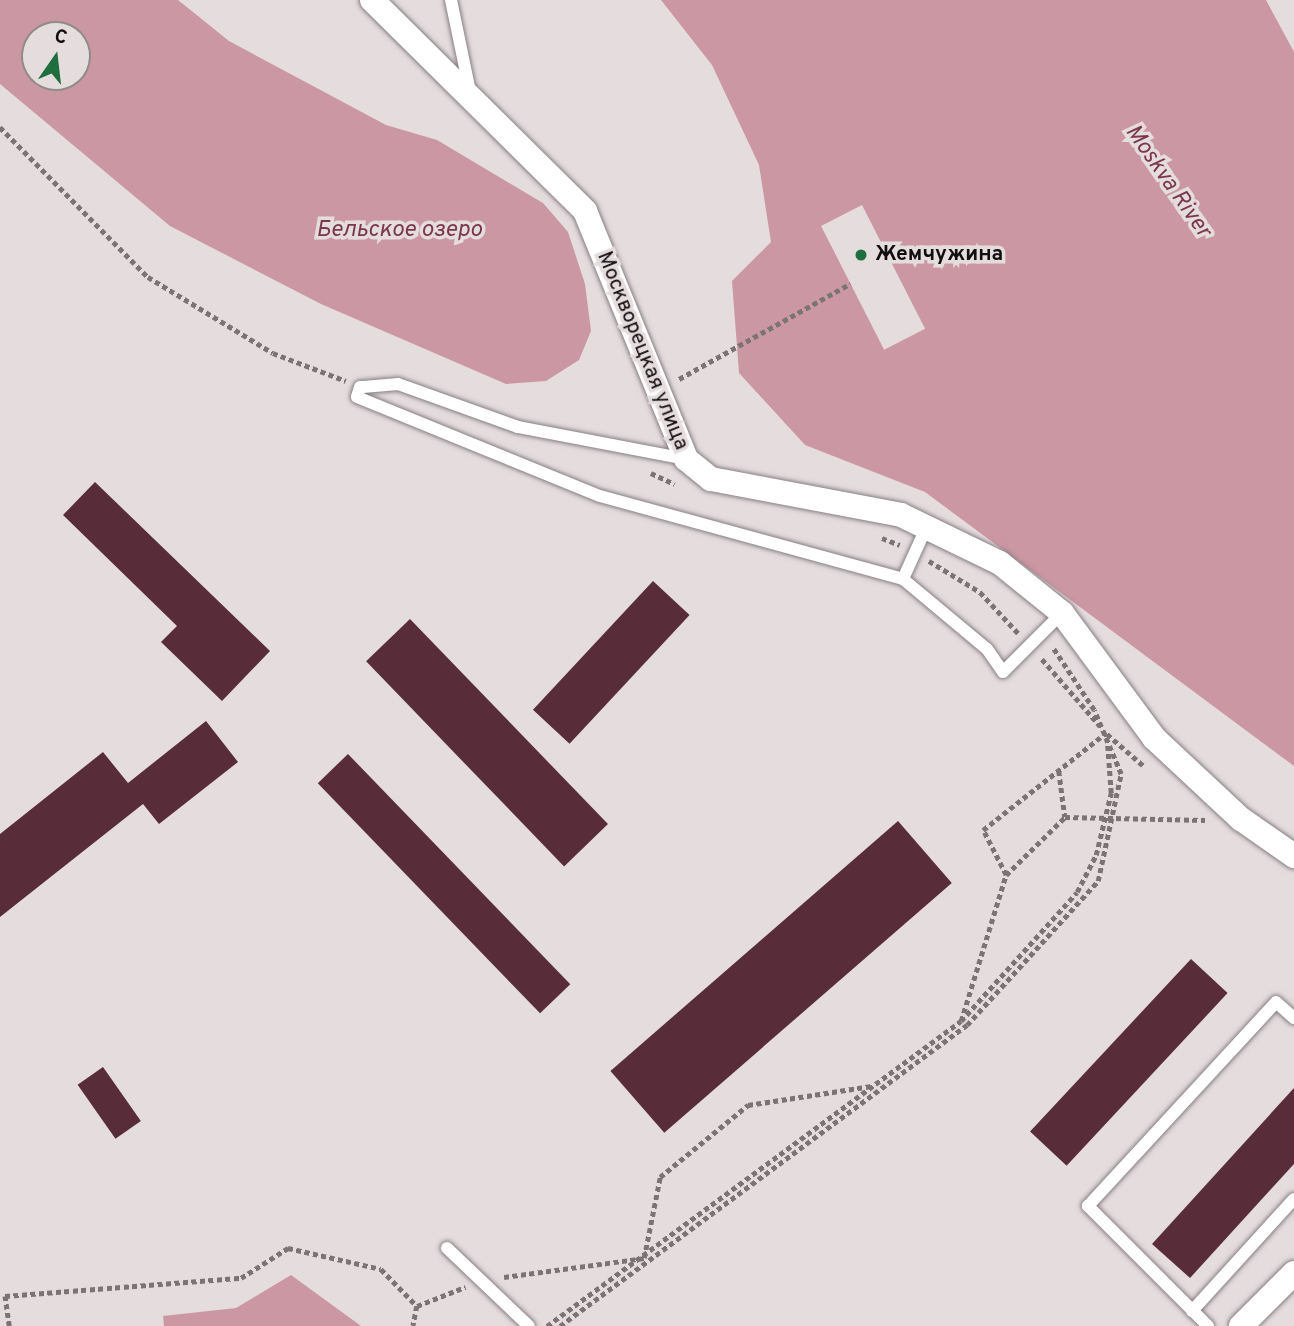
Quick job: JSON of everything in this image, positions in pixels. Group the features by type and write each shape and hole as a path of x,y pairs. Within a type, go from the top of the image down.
{"street":[{"name":"Москворецкая улица","path":"372,0 471,95 585,211 686,459 711,479 849,502 927,526 1000,563 1062,613 1154,738 1241,819 1294,856"},
{"path":"1241,1326 1294,1273"}],"lane":[{"path":"451,0 471,95"},
{"path":"686,459 518,427 397,384 360,387 357,397 386,413 511,455 600,496 903,579 987,649 1003,672 1062,613"},
{"path":"903,579 927,526"},
{"path":"1208,1326 1088,1206 1276,1002 1294,1018"},
{"path":"1192,1311 1294,1199"},
{"path":"447,1248 529,1326"}],"path":[{"path":"0,127 148,277 273,353 360,387"},
{"path":"657,391 850,284"},
{"path":"643,470 690,491"},
{"path":"560,1326 967,1025 1098,881 1116,819 1121,774 1106,733 979,592 916,552 867,532"},
{"path":"1006,875 983,830 1106,733"},
{"path":"547,1326 644,1258 961,1021 1077,891 1096,855 1111,793 1106,733"},
{"path":"1059,770 1065,817"},
{"path":"961,1021 1006,875 1065,817 1206,820"},
{"path":"644,1258 660,1177 748,1105 875,1086"},
{"path":"9,1326 5,1296 241,1278 288,1248 381,1269 417,1306"},
{"path":"417,1306 481,1280 644,1258"},
{"path":"413,1326 417,1306"}],"water":[{"name":"Бельское озеро","path":"0,0 178,0 229,41 386,125 437,140 543,203 568,232 585,284 591,331 579,360 546,381 506,384 321,304 170,226 0,84"},
{"name":"Moskva River","path":"661,0 1266,0 1294,52 1294,766 925,492 805,445 739,373 732,281 771,242 759,165 712,65"},
{"path":"291,1275 361,1326 164,1326 163,1316 236,1308"}],"pier":[{"name":"Жемчужина","path":"862,205 925,329 884,350 821,226"}],"building":[{"path":"95,482 270,651 222,701 161,642 177,626 63,515"},
{"path":"653,581 690,615 570,744 533,710"},
{"path":"410,619 608,824 564,866 366,661"},
{"path":"206,721 238,762 159,824 143,804 0,917 0,834 103,752 128,783"},
{"path":"348,754 570,984 540,1013 318,783"},
{"path":"898,821 952,883 664,1133 610,1071"},
{"path":"1191,959 1228,993 1067,1166 1030,1132"},
{"path":"103,1067 141,1121 115,1139 78,1085"},
{"path":"1294,1088 1294,1164 1190,1278 1152,1244"}],"place":[{"name":"Жемчужина","path":"861,255"}]}
